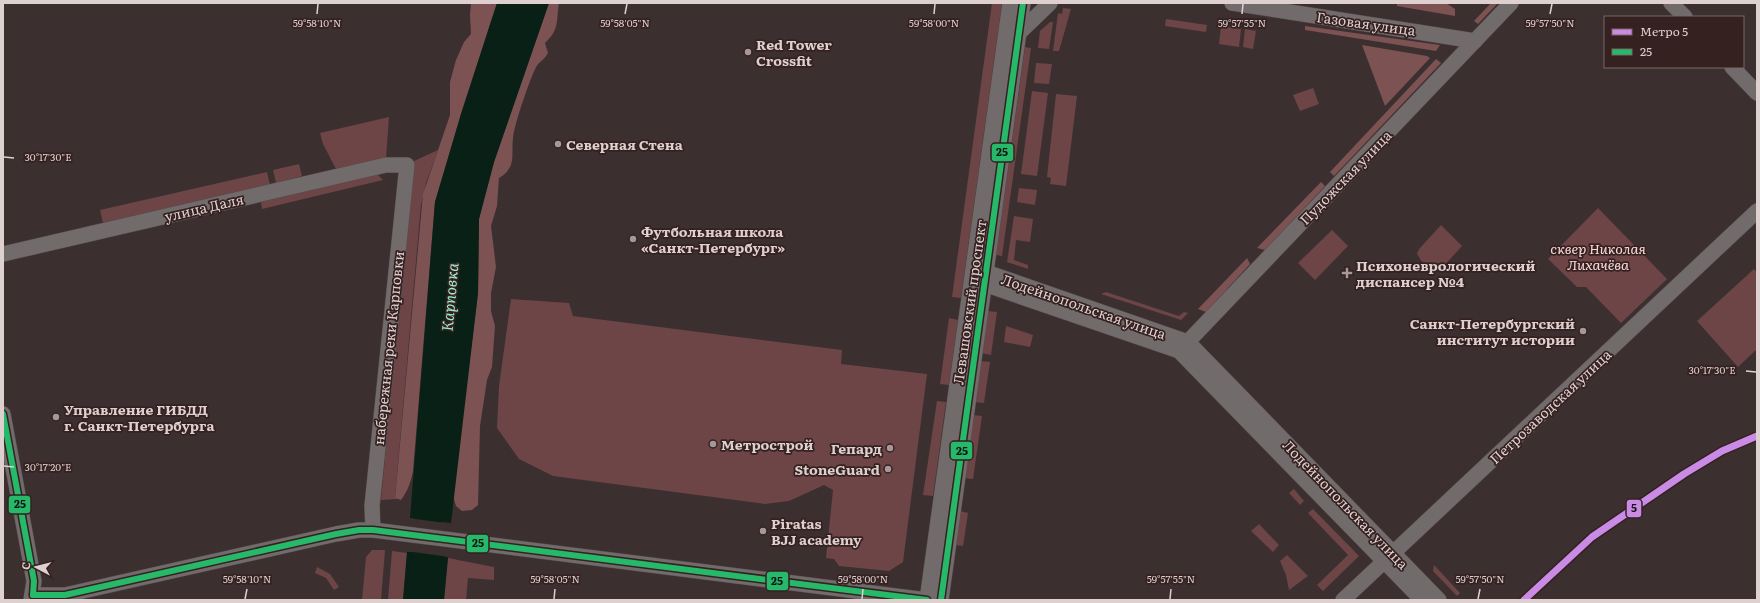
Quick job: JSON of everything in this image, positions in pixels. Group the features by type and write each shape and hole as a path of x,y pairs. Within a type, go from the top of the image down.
{"street":[{"name":"Левашовский проспект","path":"941,600 1013,31 1010,3"},
{"path":"1013,31 1050,3"},
{"name":"Газовая улица","path":"1232,3 1475,41"},
{"name":"Пудожская улица","path":"1183,346 1511,3"},
{"path":"1671,3 1683,16"},
{"path":"1013,31 1026,6"},
{"path":"1733,68 1757,93"},
{"name":"улица Даля","path":"3,254 386,165 406,166"},
{"name":"набережная реки Карповки","path":"373,530 372,506 406,166"},
{"name":"Петрозаводская улица","path":"1343,600 1757,211"},
{"name":"Левашовский проспект","path":"927,600 981,277"},
{"name":"Лодейнопольская улица","path":"981,277 1183,346 1389,557 1439,600"},
{"path":"3,414 34,581 32,598 65,595 336,534 359,530 373,530 927,600"},
{"name":"Лодейнопольская улица","path":"1389,557 1422,600"}],"green space":[{"path":"992,3 1002,3 961,298 952,297"},
{"path":"1063,8 1071,9 1059,51 1053,51 1058,13 1062,14"},
{"path":"1166,19 1207,25 1206,32 1165,26"},
{"path":"1050,22 1053,22 1049,49 1038,48 1040,31"},
{"path":"1221,26 1241,29 1239,47 1219,44"},
{"path":"1245,29 1256,31 1253,49 1243,47"},
{"path":"1025,47 1031,48 1002,256 996,255"},
{"path":"1036,63 1052,64 1049,84 1034,83"},
{"path":"1313,88 1319,104 1300,111 1293,95"},
{"path":"1032,91 1048,93 1037,176 1021,174"},
{"path":"1056,94 1077,96 1066,186 1050,184 1051,178 1047,177"},
{"path":"389,117 386,158 336,169 323,144 320,133"},
{"path":"438,150 426,183 421,205 395,497 397,499 381,500 410,188 414,161"},
{"path":"299,164 302,176 276,183 273,170"},
{"path":"267,172 270,185 103,223 100,210"},
{"path":"377,174 383,180 262,209 261,202"},
{"path":"1019,188 1037,190 1035,205 1017,202"},
{"name":"сквер Николая Лихачёва","path":"1598,208 1667,279 1621,323 1586,287 1577,287 1548,259"},
{"path":"1014,216 1033,219 1030,242 1016,240 1014,260 1028,265 1028,269 1007,262"},
{"path":"1441,225 1462,246 1441,269 1437,270 1426,266 1417,253"},
{"path":"1332,230 1348,246 1315,280 1298,263"},
{"path":"1754,269 1757,273 1757,349 1738,367 1697,321"},
{"path":"1106,292 1179,316 1184,312 1188,313 1181,320 1101,294"},
{"name":"Метрострой","path":"511,299 569,303 573,316 842,350 841,364 927,374 903,562 889,571 839,566 834,559 826,558 833,490 824,485 789,501 765,504 553,476 519,459 497,428 499,386"},
{"path":"987,311 997,312 991,355 981,353"},
{"path":"949,318 958,320 949,385 940,384"},
{"path":"1006,326 1033,335 1030,347 1004,342"},
{"path":"980,361 990,362 984,403 974,402"},
{"path":"937,401 946,402 933,496 923,495"},
{"path":"973,415 982,416 973,479 964,478"},
{"path":"1294,489 1304,501 1300,505 1289,493"},
{"path":"1313,509 1359,556 1323,591 1317,585 1348,555 1308,513"},
{"path":"960,511 968,513 963,546 955,545"},
{"path":"1259,524 1279,545 1273,552 1251,531"},
{"path":"372,550 385,550 381,600 362,600 366,557"},
{"path":"392,551 407,553 403,600 388,600"},
{"path":"1287,555 1308,576 1289,590 1286,575 1280,561"},
{"path":"448,558 494,567 494,580 468,578 466,600 444,600"},
{"path":"1434,565 1460,593 1457,596 1433,571"},
{"path":"317,567 330,574 339,587 334,590 326,578 315,573"}],"shaded area":[{"path":"471,3 497,3 461,114 435,202 413,471 409,486 401,500 395,498 423,194 450,115 450,82 456,60 464,42 471,34"},
{"path":"549,3 559,3 555,29 545,43 548,53 536,67 516,123 511,165 505,174 499,178 497,206 491,226 496,267 491,293 491,311 495,326 492,367 487,380 480,426 478,505 472,510 462,511 456,506 453,496 478,293 479,219 494,162"},
{"path":"1397,3 1446,3 1455,9 1455,16 1397,6"},
{"path":"1491,3 1498,3 1478,24 1474,21"},
{"path":"1305,26 1440,45 1436,51 1305,30"},
{"path":"1362,45 1427,56 1430,58 1385,106"},
{"path":"1436,59 1441,63 1334,176 1330,172"},
{"path":"1321,182 1325,186 1265,250 1257,248"},
{"path":"1247,258 1250,264 1206,312 1198,309"}],"water":[{"name":"Карповка","path":"497,3 549,3 494,162 479,219 478,293 451,523 442,522 439,555 448,557 444,600 403,600 407,552 410,552 414,519 410,518 435,202 461,114"}],"pier":[{"path":"408,518 453,524 444,524 441,554 449,555 450,557 405,551 409,550 412,520"}],"metro line":[{"name":"5","path":"1524,600 1592,537 1684,474 1722,451 1757,436"}],"transit line":[{"name":"25","path":"941,600 1023,3"},
{"name":"25","path":"3,414 34,581 33,595"},
{"name":"25","path":"33,595 65,595 336,534 359,530 373,530 927,600"}],"place":[{"name":"Red Tower Crossfit","path":"748,52"},
{"name":"Северная Стена","path":"558,144"},
{"name":"Футбольная школа «Санкт-Петербург»","path":"633,239"},
{"name":"Психоневрологический диспансер №4","path":"1347,273"},
{"name":"Санкт-Петербургский институт истории","path":"1583,331"},
{"name":"Управление ГИБДД г. Санкт-Петербурга","path":"56,417"},
{"name":"Метрострой","path":"713,444"},
{"name":"Гепард","path":"890,448"},
{"name":"StoneGuard","path":"888,469"},
{"name":"Piratas BJJ academy","path":"763,531"}]}
